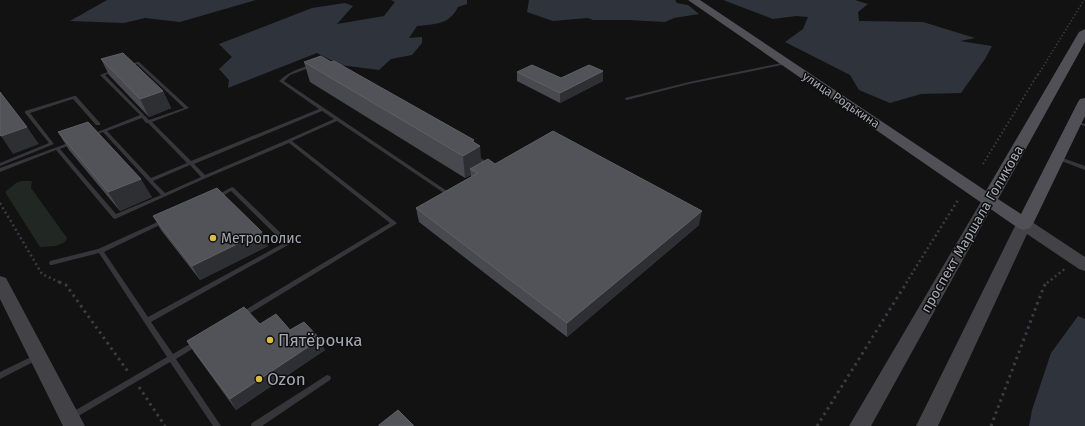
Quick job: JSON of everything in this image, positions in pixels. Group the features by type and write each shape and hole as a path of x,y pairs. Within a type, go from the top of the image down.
{"main road":[{"name":"улица Родькина","path":"693,0 1024,224"},
{"name":"проспект Маршала Голикова","path":"860,426 1085,32"},
{"path":"927,426 1024,224 1058,158 1080,124 1085,102"},
{"path":"1024,224 1085,265"},
{"path":"0,282 72,422"}],"lane":[{"path":"124,68 138,63 187,108 148,122"},
{"path":"627,99 689,83 786,63"},
{"path":"326,64 492,167 447,193 338,119 282,81 284,77 299,69 326,64"},
{"path":"116,70 102,75 204,177"},
{"path":"0,165 52,144 27,112 74,97 98,124"},
{"path":"150,180 322,109"},
{"path":"84,138 142,116"},
{"path":"57,148 115,217 338,119"},
{"path":"104,131 164,195"},
{"path":"0,165 77,141"},
{"path":"239,317 394,223 288,141"},
{"path":"1058,158 1085,168"},
{"path":"147,321 288,242 232,190 211,199"},
{"path":"52,263 100,251 170,219"},
{"path":"100,251 217,426"},
{"path":"72,422 134,380 199,342"},
{"path":"0,376 38,356"},
{"path":"255,426 327,378"}],"path":[{"path":"983,164 1084,0"},
{"path":"817,426 958,200"},
{"path":"0,203 42,274 66,285 165,426"},
{"path":"991,426 1044,286 1066,268"}],"shaded area":[{"path":"107,0 256,0 180,22 145,18 124,23 70,21"},
{"path":"391,0 467,0 467,4 458,7 446,20 436,24 417,26 409,38 422,37 422,43 412,55 391,59 379,70 340,65 317,53 228,88 229,80 219,69 232,57 219,44 312,8 345,3 353,6 337,24 384,16 395,2"},
{"path":"529,0 675,0 677,3 688,5 699,14 674,18 665,22 593,20 588,18 553,21 527,12"},
{"path":"723,0 855,0 868,4 858,12 859,21 923,22 975,38 960,41 992,46 985,59 961,93 921,94 890,103 859,90 850,75 785,42 803,29 808,17 796,16 773,19"},
{"path":"22,181 32,181 31,188 67,238 65,242 56,246 40,247 5,192 16,183"},
{"path":"1078,316 1085,319 1085,426 1029,426 1032,410 1051,353"}],"building":[{"path":"123,53 163,91 140,99 101,59"},
{"path":"321,56 331,62 334,61 474,140 472,141 480,146 463,156 304,62"},
{"path":"532,65 561,78 589,65 603,71 560,93 517,72"},
{"path":"0,92 27,127 1,136 0,135"},
{"path":"88,122 141,179 108,192 58,132"},
{"path":"553,131 702,211 567,323 416,208 478,173 470,169 488,159 495,164"},
{"name":"Метрополис","path":"217,188 262,232 192,266 153,216"},
{"path":"244,307 260,324 276,314 290,330 304,322 320,339 230,399 187,341"},
{"path":"398,410 414,426 379,426 379,425"}],"place":[{"name":"Метрополис","path":"213,238"},
{"name":"Пятёрочка","path":"270,340"},
{"name":"Ozon","path":"259,379"}]}
